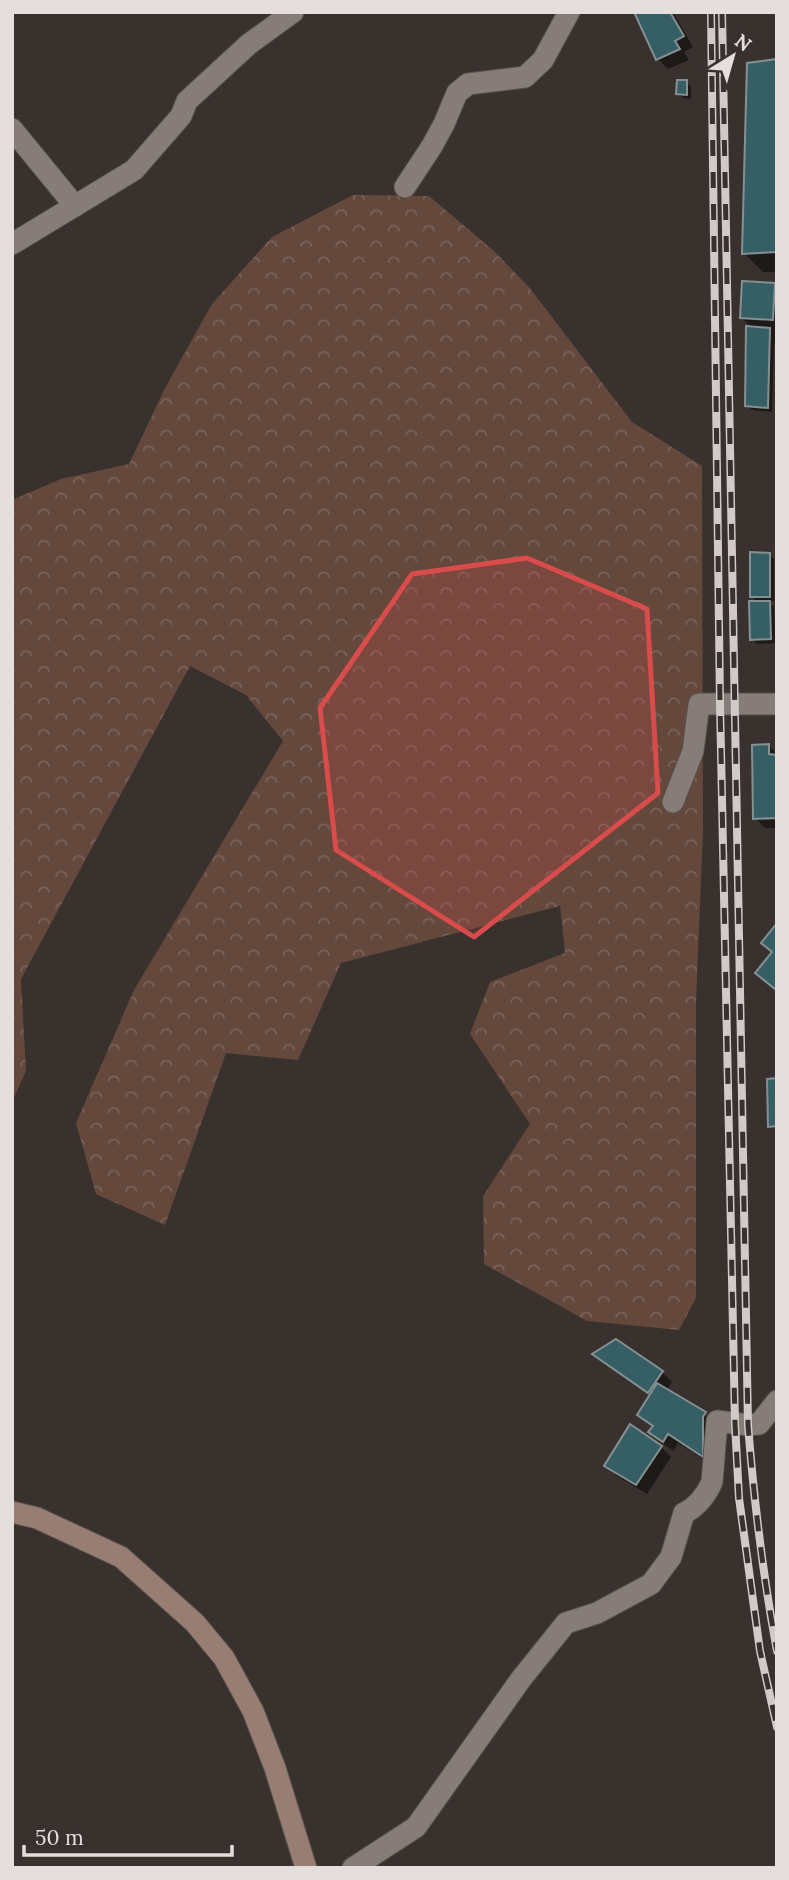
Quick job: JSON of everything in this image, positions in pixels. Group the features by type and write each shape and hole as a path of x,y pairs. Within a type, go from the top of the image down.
{"street":[{"path":"12,244 134,170 181,116 187,101 249,44 293,12"},
{"path":"405,187 438,135 457,93 468,84 525,77 543,60 569,12"},
{"path":"12,129 75,206"},
{"path":"673,803 693,751 699,704 777,704"},
{"path":"353,1868 416,1827 521,1679 566,1623 597,1613 651,1584 671,1557 684,1513 699,1501 712,1482 717,1421 759,1424 777,1401"},
{"path":"12,1512 37,1518 121,1557 195,1623 210,1640 224,1658 253,1711 275,1768 306,1868"}],"highlighted area":[{"path":"527,558 647,609 658,793 474,937 336,850 320,708 412,574"}],"green space":[{"path":"353,195 429,196 494,251 529,287 632,422 702,466 703,832 696,1002 696,1298 679,1330 587,1321 484,1264 483,1196 530,1124 470,1034 490,982 565,953 560,906 341,963 298,1060 226,1053 165,1225 96,1194 76,1123 134,990 283,741 246,695 190,666 21,979 26,1071 12,1102 12,500 61,479 129,464 165,388 212,304 272,237"}],"building":[{"path":"634,12 670,12 684,36 675,41 680,49 656,60"},
{"path":"777,59 777,252 742,254 747,63"},
{"path":"677,80 687,80 687,95 676,94"},
{"path":"742,281 775,283 773,320 740,318"},
{"path":"746,326 770,328 768,408 745,406"},
{"path":"750,552 770,553 770,597 750,597"},
{"path":"749,601 770,601 771,639 750,640"},
{"path":"769,744 769,754 777,755 777,818 753,819 752,745"},
{"path":"777,923 775,989 755,973 772,952 761,943"},
{"path":"777,1078 777,1126 768,1127 767,1079"},
{"path":"616,1339 663,1371 648,1393 592,1354"},
{"path":"657,1383 706,1412 703,1417 703,1457 668,1434 663,1442 648,1432 653,1426 637,1415"},
{"path":"630,1424 662,1446 636,1485 604,1466"}],"railway":[{"path":"711,12 720,703 735,1423 739,1498 760,1651 777,1727"},
{"path":"722,12 748,1425 767,1595 777,1651"}]}
